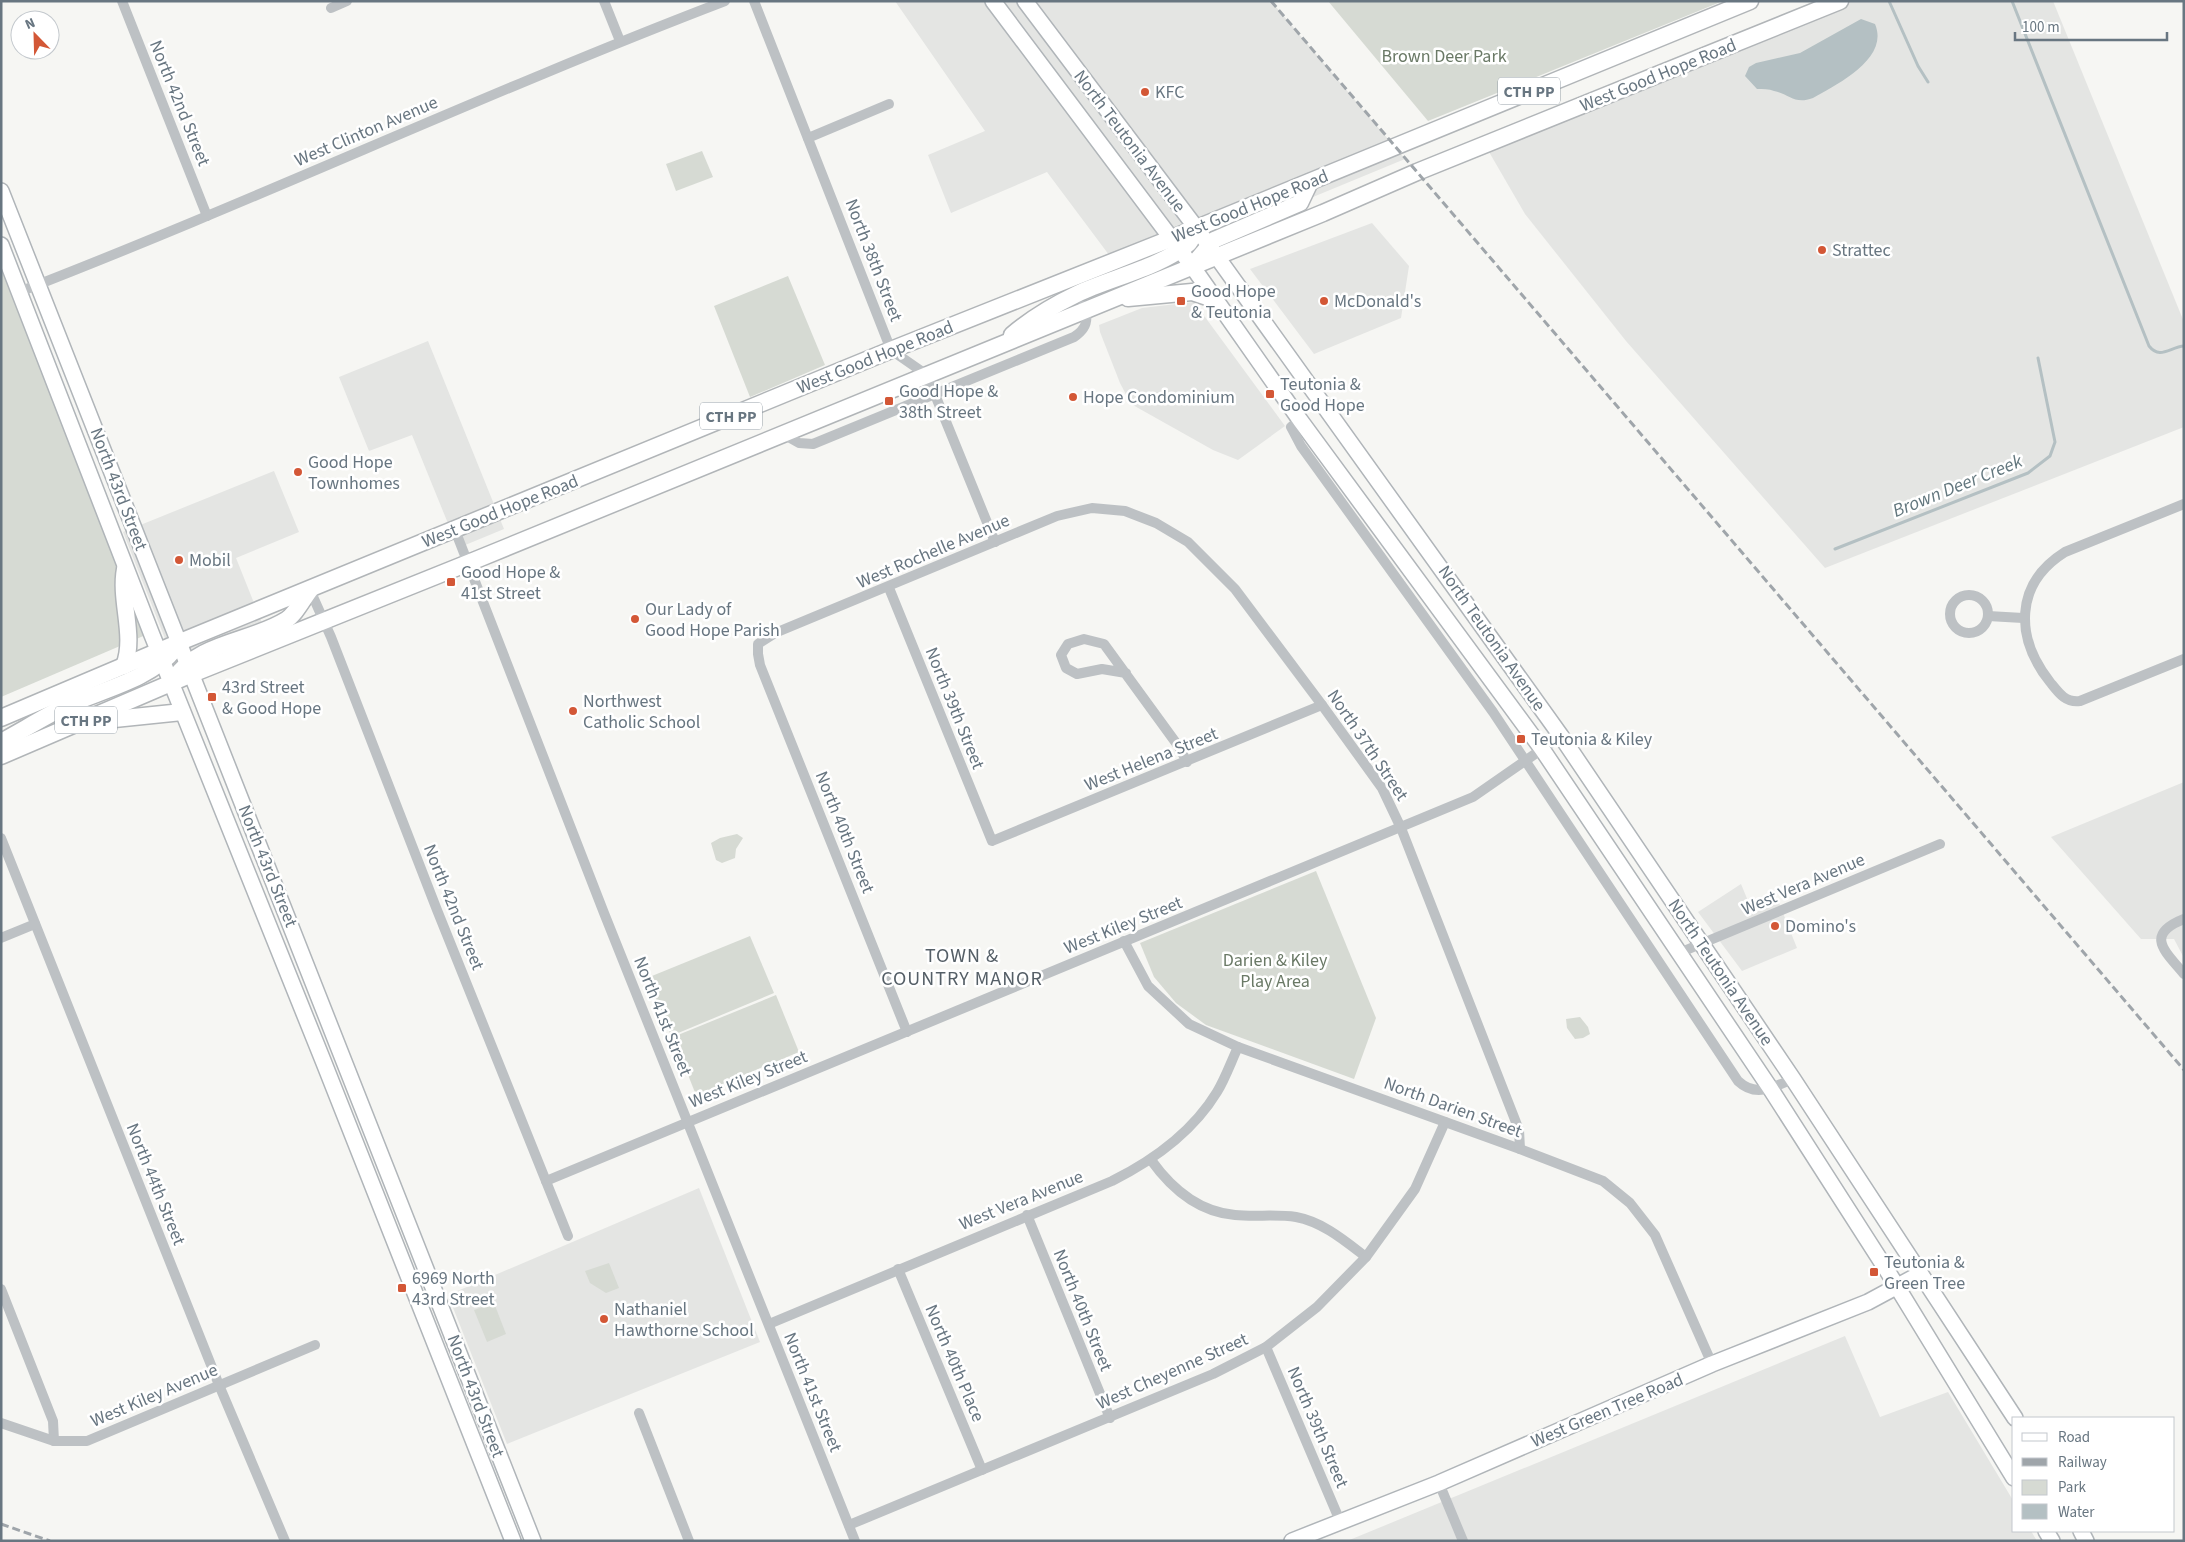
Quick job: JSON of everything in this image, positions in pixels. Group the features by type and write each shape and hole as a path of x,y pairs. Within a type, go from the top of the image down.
{"main road":[{"name":"North Teutonia Avenue","path":"993,1 1192,266 1296,424 1542,749 1770,1088 1898,1287 2012,1475"},
{"name":"North Teutonia Avenue","path":"1025,1 1196,228 1561,736 1793,1079 2014,1417"},
{"name":"West Good Hope Road","path":"1196,228 1750,1"},
{"name":"West Good Hope Road","path":"1212,251 1417,172 1840,1"},
{"path":"1192,266 1212,251 1223,235 1300,203 1310,182"},
{"name":"North 43rd Street","path":"1,191 534,1541"},
{"path":"1001,345 1031,319 1076,294 1160,260 1175,244 1190,241 1196,228"},
{"name":"North 43rd Street","path":"1,244 182,712 513,1541"},
{"name":"West Good Hope Road","path":"180,642 891,350 1068,280 1175,244"},
{"name":"West Good Hope Road","path":"1,756 171,683 190,669 323,622 1001,345 1086,318 1110,300 1192,266"},
{"path":"1110,300 1192,292 1216,300"},
{"path":"124,666 128,651 123,582 126,569"},
{"path":"190,669 207,652 287,620 310,590"},
{"path":"1,742 65,707 140,675 160,656 180,642"},
{"name":"CTH PP","path":"1,718 124,666 160,656"},
{"path":"82,721 182,712"},
{"name":"West Green Tree Road","path":"1292,1541 1439,1483 1712,1364 1868,1302 1920,1274"}],"street":[{"name":"North 42nd Street","path":"122,1 207,216"},
{"path":"331,8 347,1"},
{"path":"604,1 620,41"},
{"name":"West Clinton Avenue","path":"19,292 207,216 620,41 725,1"},
{"name":"North 38th Street","path":"754,1 891,350 927,375"},
{"path":"808,138 889,104"},
{"path":"1068,280 1086,318"},
{"name":"West Good Hope Road","path":"783,434 799,443 813,444 935,396 1074,337 1086,318"},
{"path":"927,375 995,542"},
{"name":"North Teutonia Avenue","path":"1296,424 1301,446 1493,712 1738,1081 1746,1088 1757,1090 1770,1088"},
{"path":"2184,504 2065,552 2053,559 2034,583 2028,597 2024,618 2026,637 2034,659 2062,697 2070,701 2080,701 2184,659"},
{"name":"West Rochelle Avenue","path":"758,644 775,633 889,588 1057,516 1092,508 1125,511"},
{"name":"North 37th Street","path":"1125,511 1156,523 1190,544 1235,589 1382,788 1401,828 1519,1130 1520,1149"},
{"name":"North 41st Street","path":"455,530 855,1541"},
{"name":"North 39th Street","path":"889,588 992,841"},
{"name":"North 42nd Street","path":"310,590 331,637 430,892 568,1236"},
{"path":"1988,616 2024,618"},
{"path":"1126,673 1102,669 1077,674 1066,668 1061,655 1068,644 1084,639 1104,644 1126,673 1179,747 1187,762"},
{"name":"North 40th Street","path":"758,644 760,665 907,1032"},
{"name":"West Helena Street","path":"992,841 1322,705"},
{"name":"West Kiley Street","path":"546,1181 1473,797 1561,736"},
{"name":"North 44th Street","path":"1,838 219,1385 285,1541"},
{"name":"West Vera Avenue","path":"1679,953 1940,844"},
{"path":"2184,919 2169,925 2161,935 2164,949 2184,974"},
{"path":"1,938 35,924"},
{"name":"North Darien Street","path":"1124,942 1148,986 1189,1024 1238,1047 1603,1181 1630,1203 1655,1236 1712,1364"},
{"name":"West Vera Avenue","path":"769,1324 1112,1181 1151,1160 1190,1128 1217,1092 1238,1047"},
{"path":"1770,1088 1793,1079"},
{"name":"West Cheyenne Street","path":"849,1525 1110,1418 1213,1374 1266,1347 1317,1307 1366,1257 1415,1188 1445,1122"},
{"path":"1151,1160 1161,1174 1180,1193 1210,1210 1234,1215 1268,1214 1298,1217 1330,1230 1366,1257"},
{"name":"North 40th Street","path":"1027,1215 1110,1418"},
{"name":"North 40th Place","path":"898,1269 982,1470"},
{"path":"1,1289 53,1421 54,1441"},
{"name":"West Kiley Avenue","path":"1,1423 54,1441 87,1441 315,1345"},
{"name":"North 39th Street","path":"1266,1347 1340,1521"},
{"path":"639,1413 689,1541"},
{"path":"1439,1483 1462,1541"}],"shaded area":[{"path":"895,1 1271,1 1405,159 1124,275 1047,172 951,213 928,155 985,131"},
{"path":"1840,1 2053,1 2184,322 2184,427 1825,568 1626,341 1525,214 1485,145"},
{"path":"1372,223 1409,266 1401,318 1314,354 1250,269"},
{"path":"1194,302 1285,426 1238,460 1213,450 1131,404 1120,383 1100,332 1099,325 1142,308"},
{"path":"428,341 504,529 458,548 412,435 369,451 339,377"},
{"path":"274,471 299,532 236,558 264,628 175,664 123,532"},
{"path":"2184,782 2184,958 2174,939 2141,939 2051,837"},
{"path":"1741,884 1753,913 1779,903 1797,948 1742,971 1698,912"},
{"name":"Nathaniel Hawthorne School","path":"699,1188 760,1342 507,1444 448,1295"},
{"path":"1845,1336 1880,1417 1948,1392 2012,1499 2012,1532 2032,1532 2037,1541 1347,1541"}],"green space":[{"name":"Brown Deer Park","path":"1328,1 1723,1 1428,121"},
{"path":"702,151 713,177 676,191 666,164"},
{"path":"1,262 148,634 1,697"},
{"path":"788,276 825,365 750,397 714,306"},
{"path":"737,834 743,838 736,849 735,858 722,863 716,860 711,843 720,838"},
{"name":"Darien & Kiley Play Area","path":"1316,871 1376,1018 1354,1079 1206,1025 1176,1003 1154,977 1140,943"},
{"path":"750,936 774,993 671,1036 647,978"},
{"path":"776,995 799,1052 696,1095 673,1037"},
{"path":"1580,1017 1588,1027 1590,1034 1583,1038 1575,1039 1567,1028 1566,1019"},
{"path":"609,1263 619,1288 606,1293 590,1283 585,1271"},
{"path":"494,1303 506,1334 487,1342 474,1310"}],"water":[{"path":"1861,19 1875,24 1878,37 1875,49 1868,59 1847,78 1813,98 1797,100 1772,90 1757,89 1745,76 1749,67 1756,63 1800,53"}],"waterway":[{"name":"Brown Deer Creek","path":"1889,1 1918,66 1928,82"},
{"path":"2012,1 2149,346 2157,352 2165,352 2184,346"},
{"name":"Brown Deer Creek","path":"1835,549 2028,473 2050,456 2055,442 2038,358"}],"railway":[{"path":"1271,1 2184,1070"},
{"path":"1,1524 50,1541"}],"place":[{"name":"KFC","path":"1145,92"},
{"name":"Strattec","path":"1822,250"},
{"name":"Good Hope & Teutonia","path":"1181,301"},
{"name":"McDonald's","path":"1324,301"},
{"name":"Teutonia & Good Hope","path":"1270,394"},
{"name":"Hope Condominium","path":"1073,397"},
{"name":"Good Hope & 38th Street","path":"889,401"},
{"name":"Good Hope Townhomes","path":"298,472"},
{"name":"Mobil","path":"179,560"},
{"name":"Good Hope & 41st Street","path":"451,582"},
{"name":"Our Lady of Good Hope Parish","path":"635,619"},
{"name":"43rd Street & Good Hope","path":"212,697"},
{"name":"Northwest Catholic School","path":"573,711"},
{"name":"Teutonia & Kiley","path":"1521,739"},
{"name":"Domino's","path":"1775,926"},
{"name":"Teutonia & Green Tree","path":"1874,1272"},
{"name":"6969 North 43rd Street","path":"402,1288"},
{"name":"Nathaniel Hawthorne School","path":"604,1319"}],"district":[{"name":"TOWN & COUNTRY MANOR","path":"962,966"}]}
